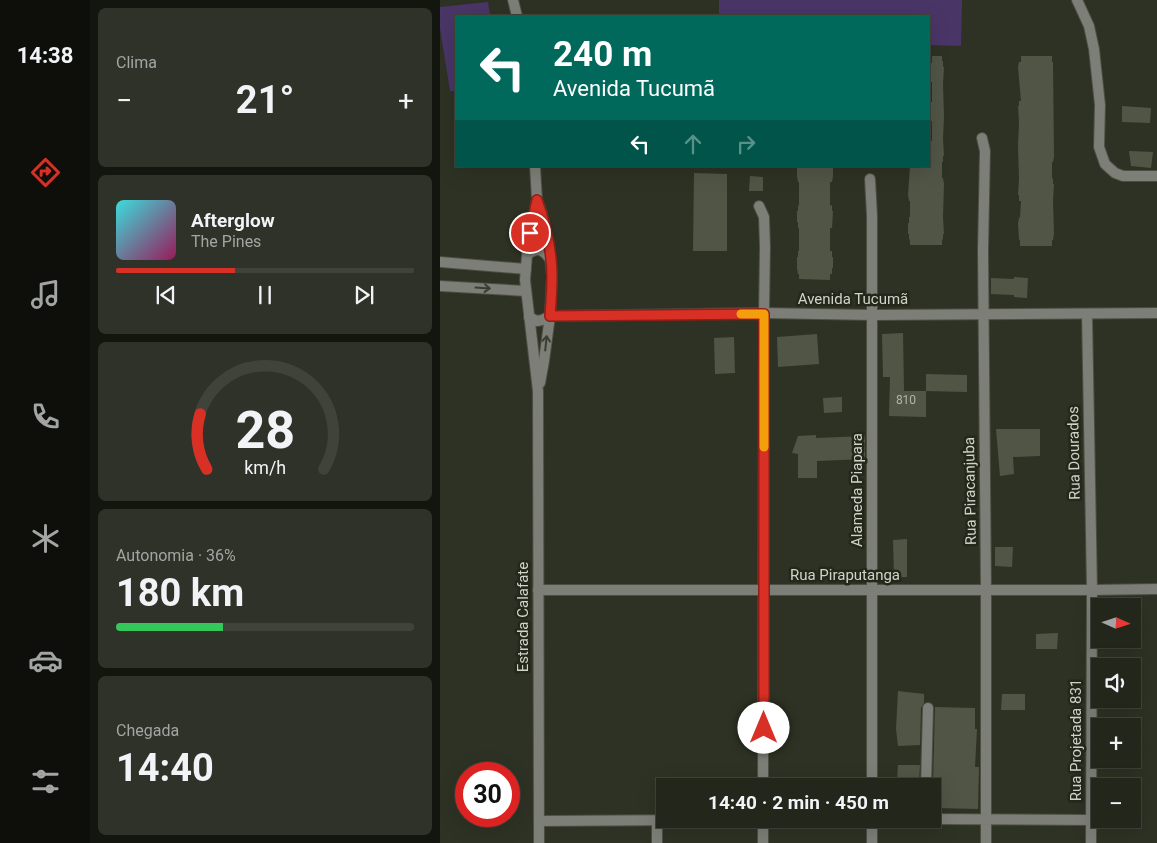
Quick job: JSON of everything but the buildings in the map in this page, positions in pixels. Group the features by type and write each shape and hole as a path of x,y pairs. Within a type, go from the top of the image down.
{"street":[{"path":"513,0 517,15"},
{"path":"1077,0 1089,26 1094,49 1100,105 1099,147 1105,164 1123,176 1157,176"},
{"name":"Rua Piracanjuba","path":"982,138 985,151 983,314 986,843"},
{"name":"Estrada Calafate","path":"535,167 537,200 545,227 552,276 550,316 538,391"},
{"name":"Alameda Piapara","path":"870,179 872,216 872,778"},
{"name":"Estrada Calafate","path":"537,200 527,255 526,291 538,391 539,843"},
{"path":"759,206 764,217 766,247 764,314 763,778"},
{"path":"527,255 532,251 542,251 550,259"},
{"path":"440,262 526,269"},
{"path":"440,286 526,291"},
{"name":"Avenida Tucumã","path":"529,316 537,321 550,316 1157,313"},
{"name":"Rua Dourados","path":"1087,314 1092,590"},
{"name":"Rua Piraputanga","path":"538,590 1157,589"},
{"name":"Rua Projetada 831","path":"1091,778 1092,590"},
{"path":"926,778 928,708"},
{"name":"Rua Projetada 831","path":"941,819 1091,820"},
{"path":"539,821 656,821"},
{"path":"656,843 657,828"},
{"path":"763,828 763,843"},
{"path":"872,828 872,843"},
{"path":"1091,828 1091,843"}],"shaded area":[{"path":"719,0 962,0 961,46 930,45 930,15 719,15"},
{"path":"488,2 490,15 455,15 455,91 450,91 440,28 440,7"}],"slow traffic":[{"path":"741,314 764,314 764,447"}],"route":[{"path":"530,233 537,200 549,246 552,276 550,316 764,314 764,728"}]}
